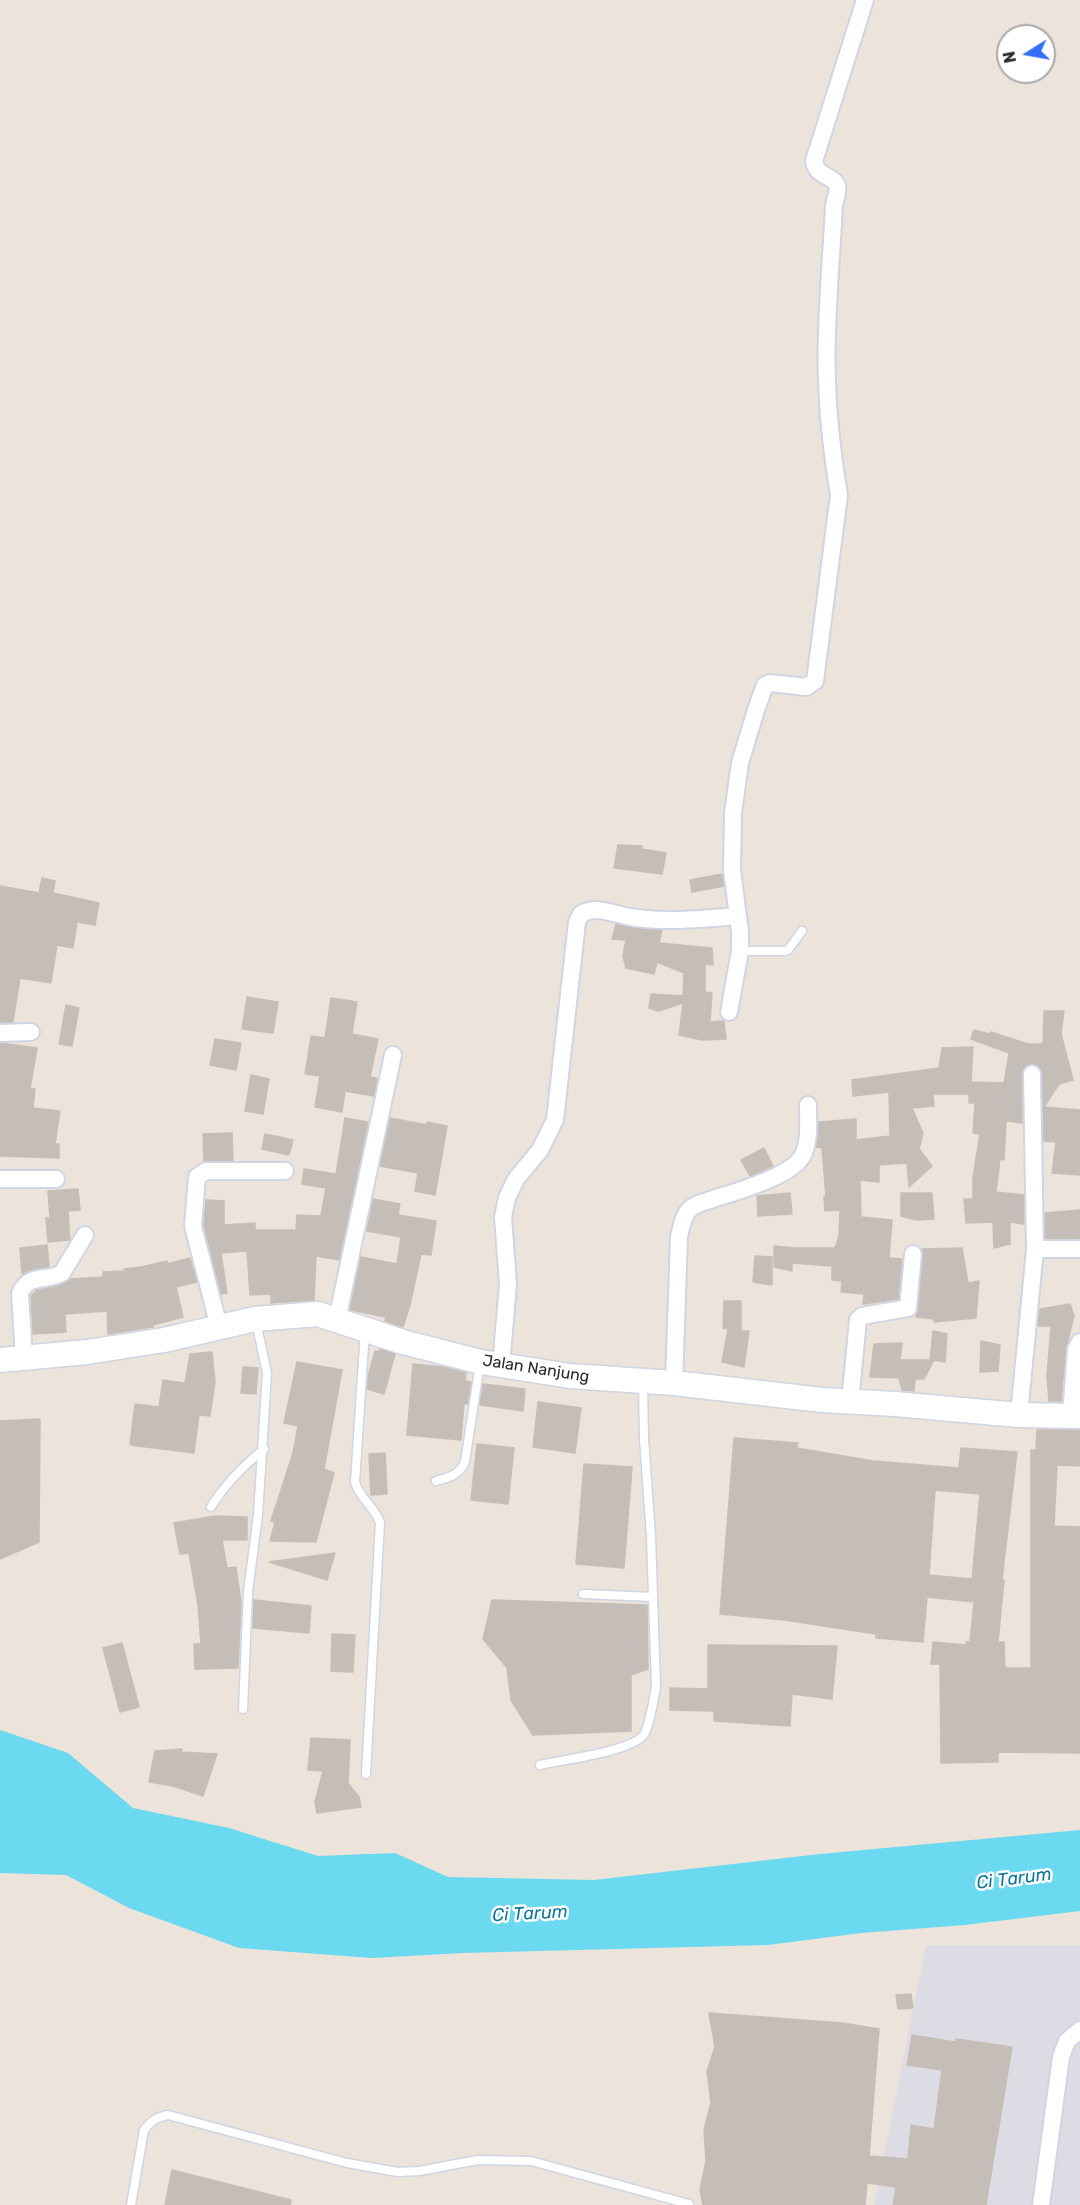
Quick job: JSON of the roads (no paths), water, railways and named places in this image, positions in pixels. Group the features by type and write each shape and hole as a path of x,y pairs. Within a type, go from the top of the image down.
{"main road":[{"name":"Jalan Nanjung","path":"12,1359 153,1341 255,1319 318,1314 403,1342 491,1364 570,1376 674,1383 763,1395 850,1402 1019,1415 1076,1415"}],"street":[{"path":"729,1012 740,951 732,870 733,813 740,763 765,685 770,683 806,687 815,681 838,506 829,414 827,336 834,205 838,188 836,183 818,171 814,161 865,0"},
{"path":"491,1364 508,1284 503,1217 507,1198 516,1179 540,1150 555,1120 577,922 581,914 596,909 663,921 738,916"},
{"path":"0,1033 31,1032"},
{"path":"337,1320 393,1055"},
{"path":"1019,1415 1035,1249 1032,1074"},
{"path":"674,1383 679,1237 684,1219 693,1207 770,1178 798,1163 804,1154 807,1141 808,1105"},
{"path":"219,1327 193,1226 197,1177 206,1171 285,1171"},
{"path":"0,1179 56,1179"},
{"path":"12,1359 20,1293 23,1287 35,1279 57,1276 62,1273 85,1235"},
{"path":"1035,1249 1080,1249"},
{"path":"850,1402 858,1320 862,1316 908,1308 913,1254"},
{"path":"1076,1415 1076,1349 1080,1341"},
{"path":"1041,2205 1061,2057 1067,2041 1080,2030"}],"lane":[{"path":"740,951 788,950 802,931"},
{"path":"243,1709 248,1592 264,1449 267,1373 262,1342 255,1319"},
{"path":"366,1329 356,1482 358,1493 372,1507 380,1522 366,1774"},
{"path":"436,1481 454,1476 465,1462 491,1364"},
{"path":"540,1765 626,1747 644,1735 656,1688 643,1382"},
{"path":"211,1507 222,1490 244,1465 264,1449"},
{"path":"583,1594 653,1597"},
{"path":"131,2205 144,2130 150,2122 168,2115 347,2163 388,2170 419,2171 478,2160 531,2161 690,2204"}],"water":[{"name":"Ci Tarum","path":"0,1730 68,1753 133,1808 229,1828 318,1856 395,1853 448,1877 594,1880 820,1854 1080,1830 1080,1911 965,1925 861,1933 768,1945 463,1953 372,1958 239,1948 129,1908 66,1875 0,1873"}]}
